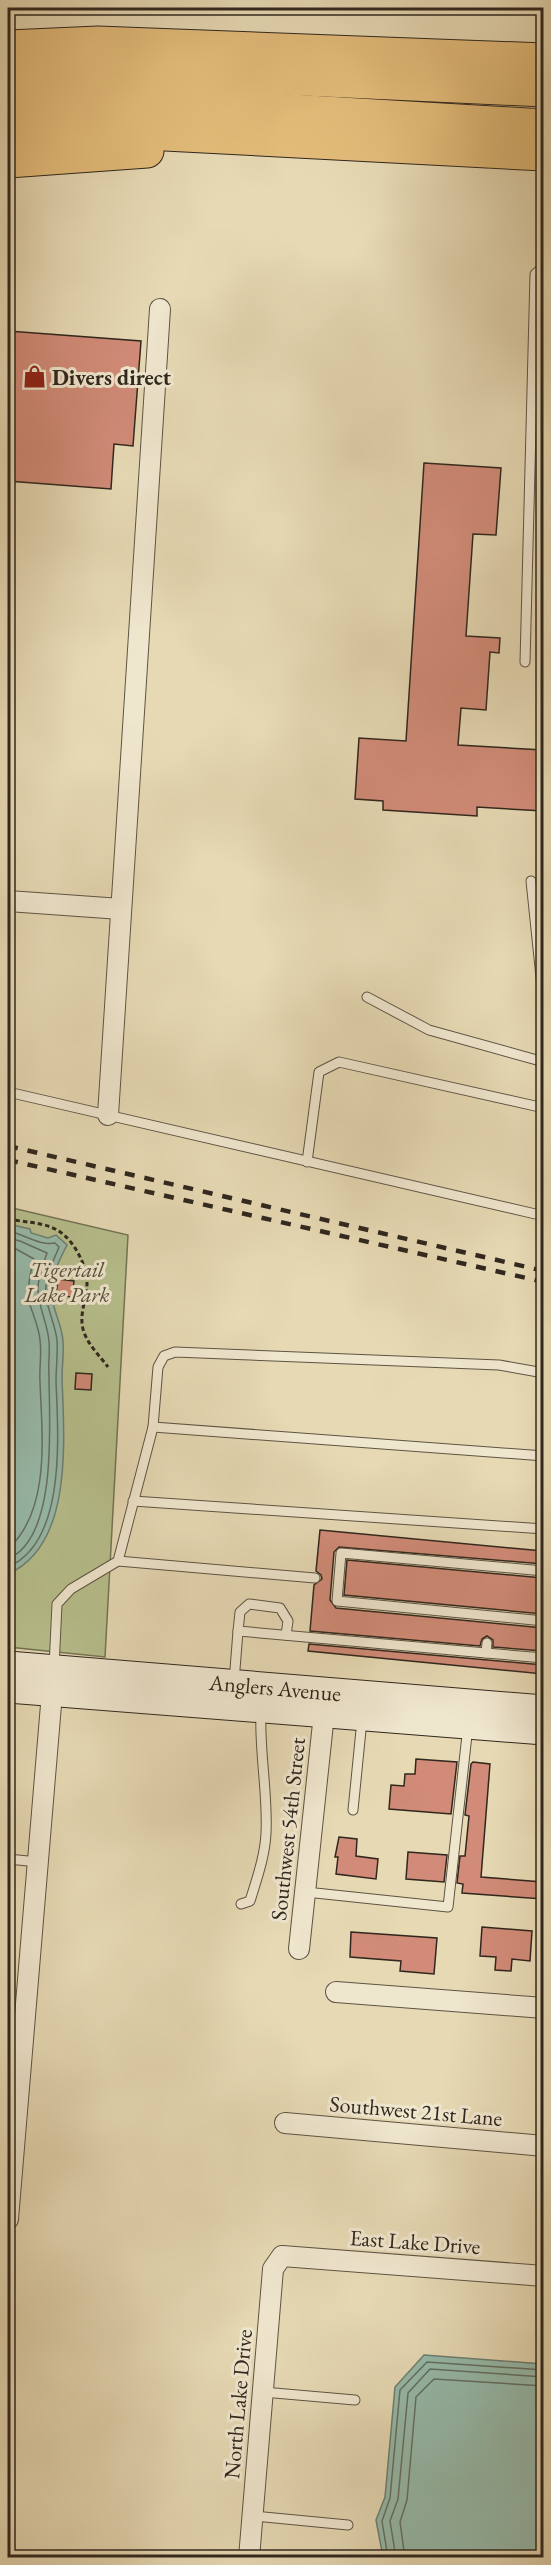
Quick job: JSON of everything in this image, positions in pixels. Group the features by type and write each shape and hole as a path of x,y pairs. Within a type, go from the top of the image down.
{"highway":[{"path":"8,47 98,44 543,60"},
{"path":"8,74 110,70 543,90"},
{"path":"8,104 107,100 543,126"},
{"path":"8,130 69,129 543,154"},
{"path":"8,161 286,142"}],"street":[{"path":"108,1115 160,309"},
{"path":"8,901 121,909"},
{"name":"Anglers Avenue","path":"8,1665 53,1681 261,1709 543,1731"},
{"path":"8,2218 15,2050 38,1863 53,1681"},
{"name":"Anglers Avenue","path":"8,1689 53,1681 234,1684 543,1709"},
{"name":"Southwest 54th Street","path":"299,1949 324,1714"},
{"path":"336,1992 543,2008"},
{"name":"Southwest 21st Lane","path":"285,2123 543,2146"},
{"name":"East Lake Drive","path":"282,2256 543,2276"},
{"name":"North Lake Drive","path":"249,2558 273,2269 282,2256"}],"lane":[{"path":"525,662 535,274 543,266"},
{"path":"531,881 543,1006"},
{"path":"367,997 429,1030 543,1062"},
{"path":"308,1162 319,1072 339,1062 543,1108"},
{"path":"8,1092 543,1216"},
{"path":"118,1561 153,1427 158,1366 164,1356 175,1352 499,1365 543,1373"},
{"path":"153,1427 543,1456"},
{"path":"133,1501 543,1529"},
{"path":"543,1571 341,1552 337,1601 543,1621"},
{"path":"53,1681 57,1604 71,1589 118,1561 315,1578"},
{"path":"234,1684 240,1612 249,1604 280,1608 288,1621 286,1635"},
{"path":"238,1630 487,1648 543,1658"},
{"path":"241,1904 250,1901 263,1856 266,1832 260,1736 261,1709"},
{"path":"353,1810 363,1716"},
{"path":"306,1892 448,1907 468,1725"},
{"path":"8,1859 38,1863"},
{"path":"263,2392 355,2400"},
{"path":"253,2516 348,2525"}],"path":[{"path":"8,1219 53,1228 61,1231 72,1242 84,1264 87,1282 82,1312 83,1329 91,1346 108,1367"}],"green space":[{"name":"Tigertail Lake Park","path":"8,1207 128,1235 105,1657 8,1647"}],"water":[{"path":"8,1224 30,1229 31,1233 48,1238 56,1235 67,1245 55,1271 51,1288 63,1346 64,1430 60,1488 55,1515 45,1540 29,1560 8,1574"},
{"path":"424,2355 543,2364 543,2557 383,2557 376,2520 385,2497 395,2387"}],"building":[{"path":"8,331 141,341 133,446 114,444 111,489 8,481"},
{"path":"424,463 501,468 496,535 473,534 466,636 500,638 499,653 490,652 486,710 461,708 458,745 543,750 543,811 477,807 477,816 383,810 383,801 355,799 359,738 406,741"},
{"path":"58,1279 74,1281 72,1297 56,1295"},
{"path":"76,1373 92,1374 91,1390 75,1389"},
{"path":"320,1530 543,1551 543,1564 339,1547 334,1552 330,1600 336,1608 543,1628 543,1651 493,1647 493,1640 487,1636 482,1639 480,1646 310,1631 314,1585 322,1579 316,1571"},
{"path":"347,1560 543,1578 543,1614 344,1595"},
{"path":"309,1644 543,1665 543,1674 308,1651"},
{"path":"416,1759 457,1762 451,1814 389,1809 391,1785 404,1786 405,1774 415,1774"},
{"path":"473,1762 490,1764 481,1877 543,1882 543,1899 462,1893 463,1884 457,1883 460,1856 465,1856 469,1816 465,1815"},
{"path":"339,1837 357,1839 356,1856 378,1859 376,1879 336,1874 338,1857 335,1857"},
{"path":"408,1852 447,1855 444,1882 406,1879"},
{"path":"482,1927 532,1931 530,1961 512,1959 511,1971 495,1970 496,1957 480,1956"},
{"path":"351,1932 437,1938 434,1974 400,1971 401,1961 350,1957"}],"railway":[{"path":"8,1146 544,1271"},
{"path":"8,1160 544,1282"}],"place":[{"name":"Divers direct","path":"34,377"}]}
